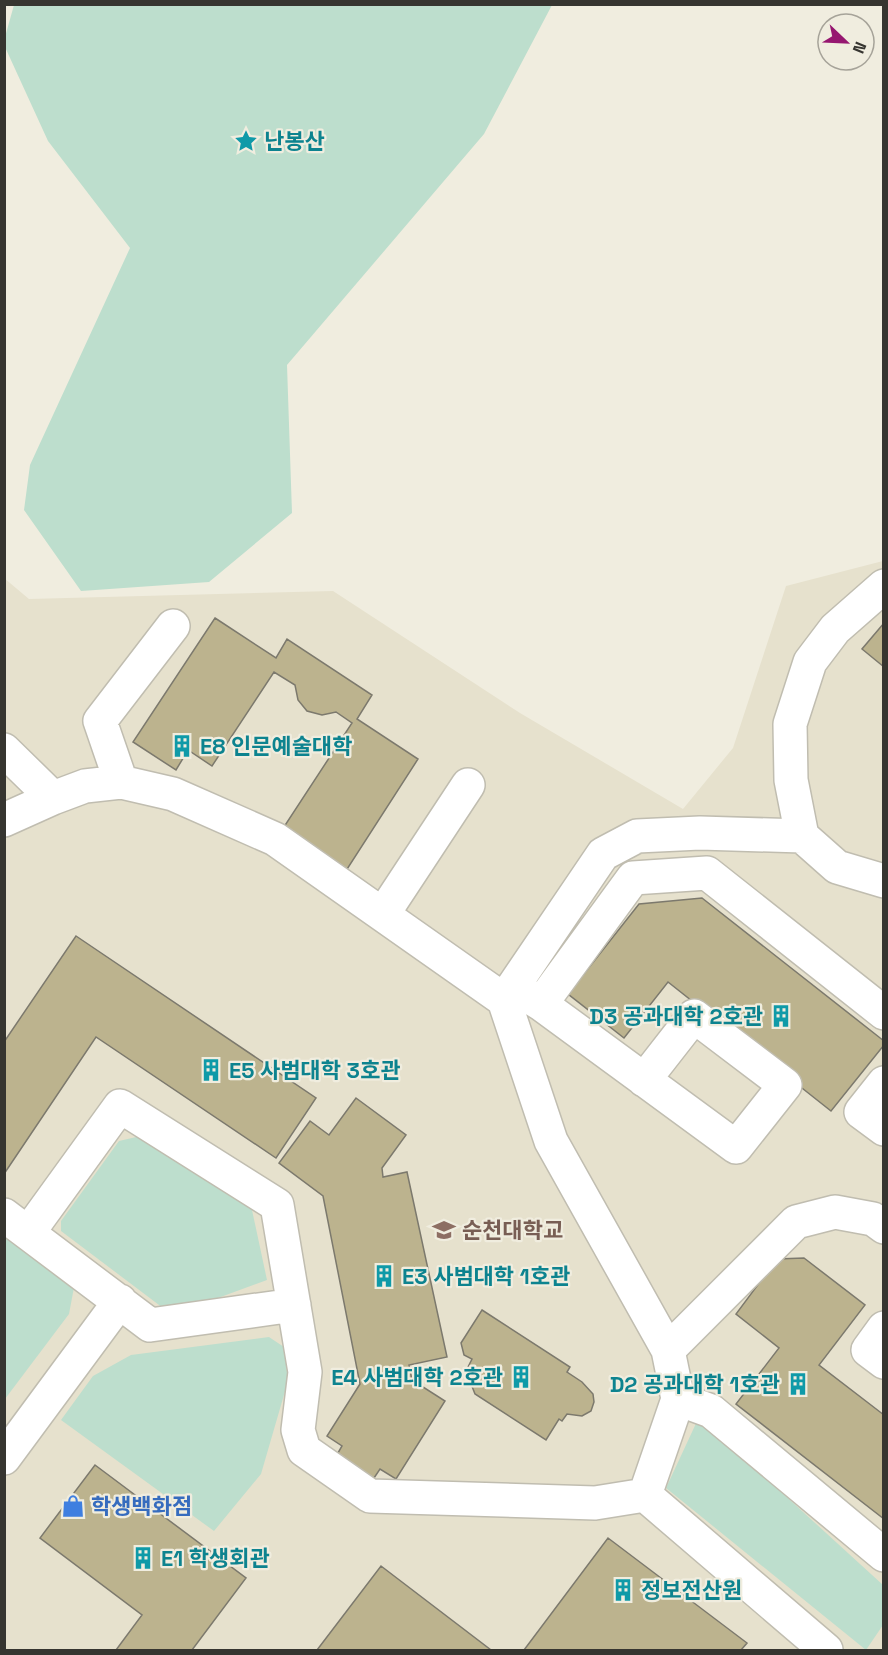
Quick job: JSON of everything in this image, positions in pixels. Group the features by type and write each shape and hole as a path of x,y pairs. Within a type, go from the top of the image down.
{"lane":[{"path":"884,586 835,629 810,662 790,724 791,780 802,836 837,867 884,881"},
{"path":"121,782 100,721 173,627"},
{"path":"4,750 53,798"},
{"path":"4,820 85,786 121,782 174,794 275,839 383,914 508,993 541,1004 644,1080"},
{"path":"383,914 468,784"},
{"path":"508,993 603,854 637,836 700,833 802,836"},
{"path":"541,1004 633,878 707,873 884,1013"},
{"path":"508,993 552,1141 668,1350 678,1399 645,1495"},
{"path":"884,1083 861,1112 884,1129"},
{"path":"294,1305 150,1326 16,1224 120,1106 277,1206 294,1305 305,1371 298,1430 304,1450 370,1496 595,1503 645,1495 826,1650"},
{"path":"668,1350 796,1222 835,1212 873,1220 884,1227"},
{"path":"4,1458 120,1301"},
{"path":"884,1328 868,1350 884,1362"},
{"path":"678,1399 711,1411 884,1556"}],"shaded area":[{"name":"순천대학교","path":"883,561 883,1650 5,1650 4,578 29,599 333,591 520,713 683,809 733,748 786,586"}],"green space":[{"path":"14,5 552,5 484,134 287,365 292,513 209,582 81,591 24,510 30,465 130,248 48,141 5,47 5,37"},
{"path":"145,1135 252,1210 267,1280 177,1313 167,1311 61,1231 61,1221 119,1141"},
{"path":"4,1228 75,1282 69,1314 5,1399"},
{"path":"269,1337 284,1347 288,1381 261,1474 214,1531 61,1420 93,1376 131,1355"},
{"path":"699,1417 883,1585 883,1625 866,1650 666,1488"}],"building":[{"name":"E8 인문예술대학","path":"215,618 276,658 287,639 372,695 357,719 418,759 342,877 278,836 352,723 336,712 322,715 307,711 298,700 295,685 274,672 212,766 188,750 176,770 133,742"},
{"path":"884,623 884,667 862,649"},
{"name":"D3 공과대학 2호관","path":"702,898 884,1041 884,1045 831,1111 668,982 624,1038 568,994 639,904"},
{"name":"E5 사범대학 3호관","path":"76,936 316,1098 276,1158 96,1037 4,1174 4,1042"},
{"name":"E3 사범대학 1호관","path":"356,1098 406,1135 382,1168 383,1177 407,1172 447,1357 409,1365 412,1380 445,1401 396,1479 380,1469 372,1481 335,1458 342,1446 327,1436 360,1384 323,1196 279,1163 310,1121 329,1135"},
{"name":"D2 공과대학 1호관","path":"804,1258 865,1305 819,1365 884,1415 884,1519 736,1404 779,1348 736,1314 777,1259"},
{"name":"E4 사범대학 2호관","path":"482,1310 570,1367 567,1372 582,1382 593,1394 594,1402 591,1411 582,1416 567,1414 562,1421 559,1419 546,1440 475,1394 466,1371 472,1359 464,1355 461,1343"},
{"name":"E1 학생회관","path":"95,1465 246,1578 192,1650 116,1650 142,1615 40,1538"},
{"name":"정보전산원","path":"608,1538 747,1643 741,1650 524,1650"},
{"path":"381,1566 491,1650 317,1650"}],"place":[{"name":"난봉산","path":"246,141"},
{"name":"E8 인문예술대학","path":"182,746"},
{"name":"D3 공과대학 2호관","path":"781,1016"},
{"name":"E5 사범대학 3호관","path":"211,1070"},
{"name":"순천대학교","path":"444,1230"},
{"name":"E3 사범대학 1호관","path":"384,1276"},
{"name":"E4 사범대학 2호관","path":"521,1377"},
{"name":"D2 공과대학 1호관","path":"798,1384"},
{"name":"학생백화점","path":"73,1506"},
{"name":"E1 학생회관","path":"143,1558"},
{"name":"정보전산원","path":"623,1590"}]}
